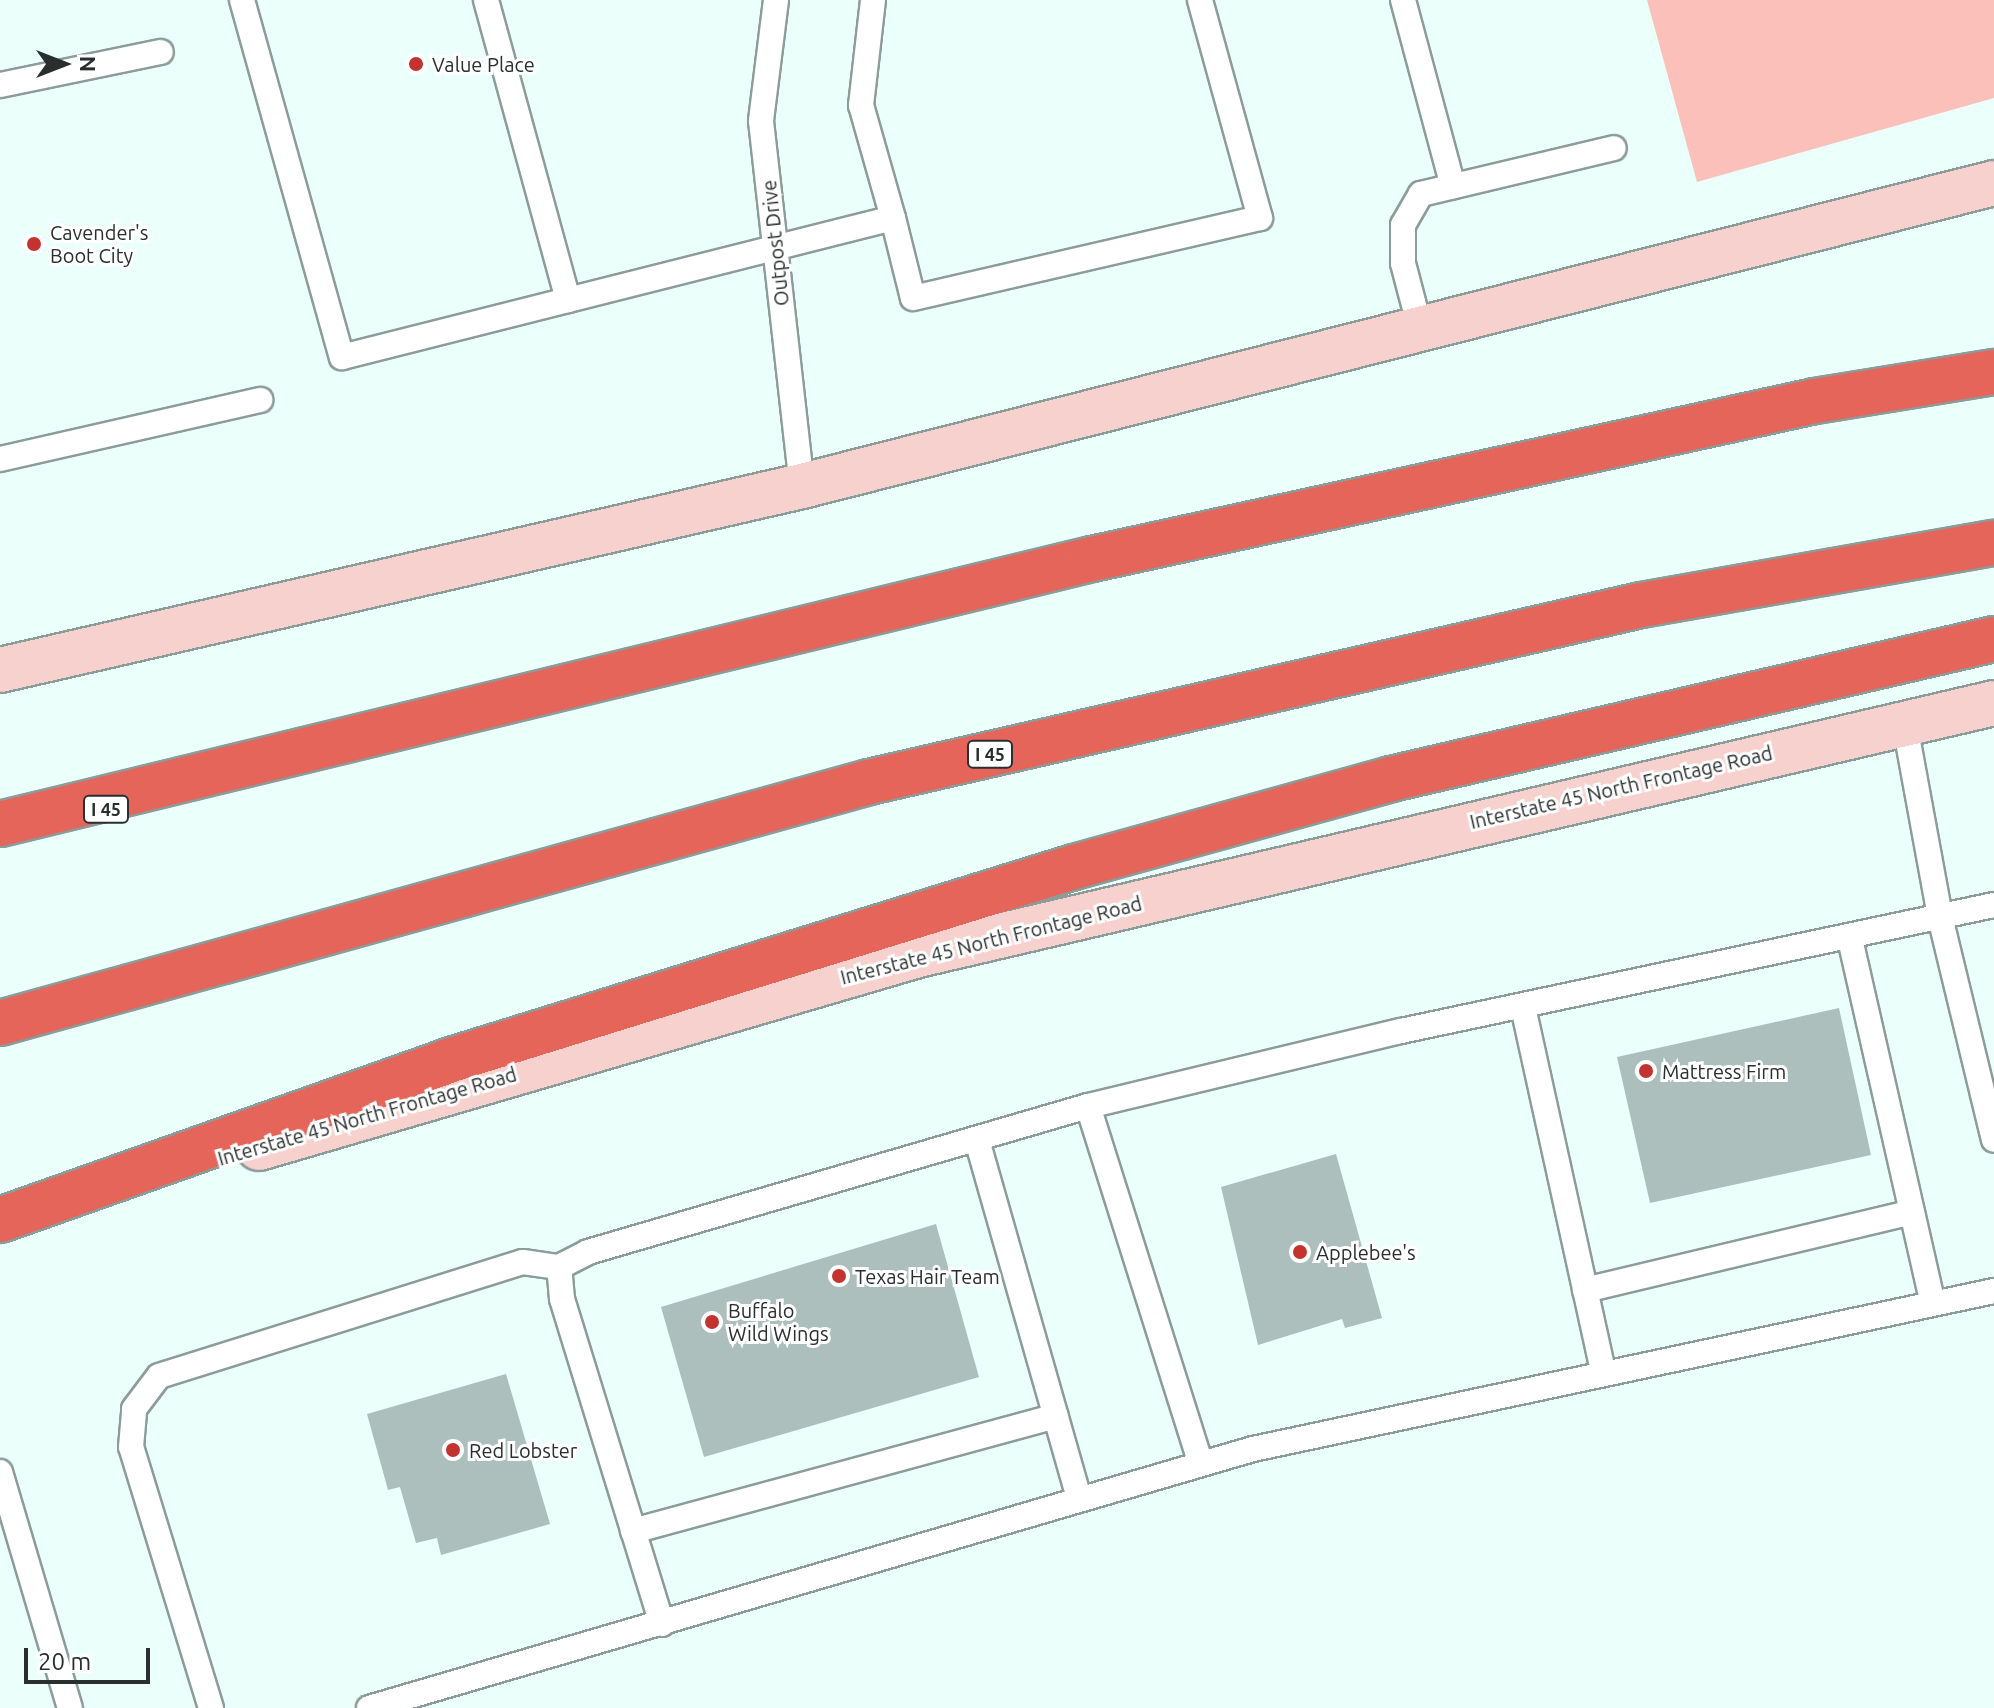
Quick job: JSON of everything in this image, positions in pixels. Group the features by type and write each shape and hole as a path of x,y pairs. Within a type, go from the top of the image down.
{"highway":[{"name":"I 45","path":"0,845 213,773 1092,559 1815,401 1994,372"},
{"name":"I 45","path":"0,1023 869,782 1641,605 1994,543"},
{"path":"0,1222 448,1061 1074,867 1391,779 1994,639"},
{"path":"0,824 213,773"}],"main road":[{"path":"0,670 802,486 1994,183"},
{"name":"Interstate 45 North Frontage Road","path":"0,1222 918,955 1904,720 1994,703"}],"lane":[{"path":"242,0 342,357 893,218"},
{"path":"486,0 568,300"},
{"name":"Outpost Drive","path":"776,0 761,121 802,486"},
{"path":"873,0 861,105 913,298 1260,218 1200,0"},
{"path":"1403,0 1453,186"},
{"path":"0,85 161,52"},
{"path":"1420,328 1403,263 1403,225 1421,194 1614,148"},
{"path":"0,459 260,400"},
{"path":"1904,720 1941,921 1994,1140"},
{"path":"211,1708 131,1447 134,1409 159,1376 523,1262 559,1267 588,1252 1088,1106 1523,1007 1941,921 1994,905"},
{"path":"1850,939 1933,1303"},
{"path":"1523,1007 1603,1370"},
{"path":"1088,1106 1201,1464"},
{"path":"977,1140 1079,1499"},
{"path":"1585,1290 1912,1212"},
{"path":"559,1267 562,1299 662,1624"},
{"path":"369,1708 1201,1464 1603,1370 1994,1291"},
{"path":"633,1531 1056,1416"},
{"path":"0,1472 70,1708"}],"shaded area":[{"path":"1647,0 1994,0 1994,98 1697,182"}],"building":[{"path":"1839,1008 1871,1155 1650,1203 1617,1057"},
{"name":"Applebee's","path":"1336,1154 1382,1318 1345,1328 1342,1319 1258,1345 1221,1187"},
{"path":"936,1224 979,1377 704,1457 661,1307"},
{"name":"Red Lobster","path":"506,1374 550,1524 441,1555 437,1538 416,1543 400,1487 388,1490 367,1414"}],"place":[{"name":"Value Place","path":"416,64"},
{"name":"Cavender's Boot City","path":"34,244"},
{"name":"Mattress Firm","path":"1646,1071"},
{"name":"Applebee's","path":"1300,1252"},
{"name":"Texas Hair Team","path":"839,1276"},
{"name":"Buffalo Wild Wings","path":"712,1322"},
{"name":"Red Lobster","path":"453,1450"}]}
